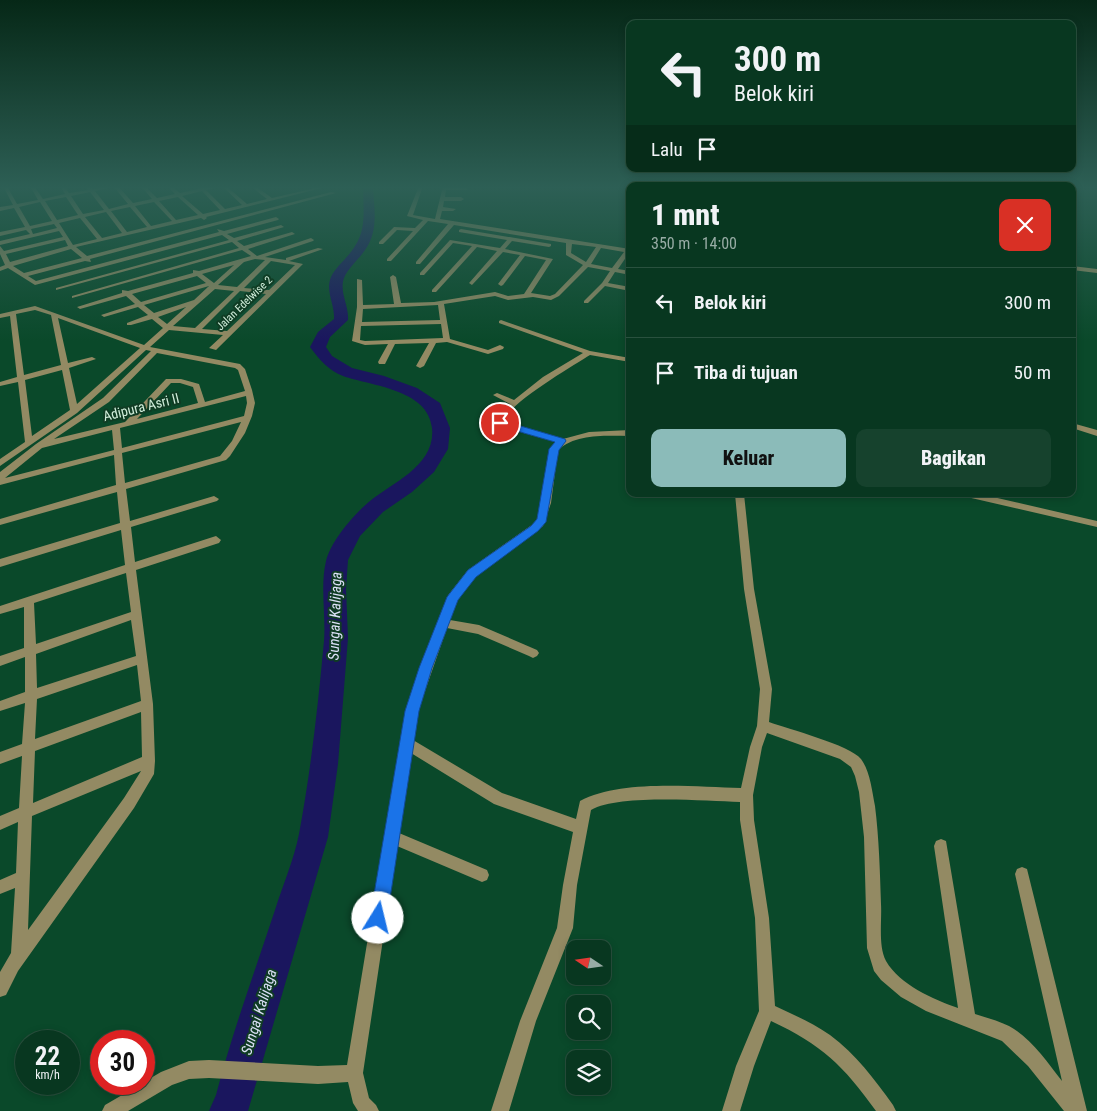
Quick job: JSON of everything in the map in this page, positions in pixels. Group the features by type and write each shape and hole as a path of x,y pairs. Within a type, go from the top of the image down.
{"street":[{"path":"0,243 24,238"},
{"path":"201,238 96,267 33,283 8,265 1,250 66,238 72,247 85,258 96,267 107,276 128,294 139,305 167,328 228,333"},
{"path":"0,269 8,265 109,238"},
{"path":"24,275 157,238 213,285"},
{"path":"230,238 255,257"},
{"path":"58,289 241,238"},
{"path":"74,297 279,238"},
{"path":"381,243 386,238"},
{"path":"389,260 410,238"},
{"path":"418,263 439,238"},
{"path":"472,283 511,238 549,245"},
{"path":"545,238 626,252"},
{"path":"80,307 311,240"},
{"path":"422,274 452,241 550,260 526,296"},
{"path":"569,243 568,254 587,265 626,272"},
{"path":"446,340 444,322 432,293 476,245"},
{"path":"360,307 437,304 495,294 508,298 526,296 554,297 587,265 598,248"},
{"path":"282,260 320,249"},
{"path":"500,284 524,254"},
{"path":"586,302 604,284 626,255"},
{"name":"Jalan Edelwise 2","path":"213,348 268,292 300,265 298,262 255,257"},
{"path":"197,330 270,259"},
{"path":"0,464 74,411 243,260"},
{"path":"1076,268 1097,271"},
{"path":"393,277 398,306"},
{"path":"360,280 359,324 356,341 365,343 446,340 488,352 493,352 500,347"},
{"path":"604,284 626,288"},
{"path":"104,315 213,285 268,292"},
{"path":"129,324 198,301"},
{"path":"0,316 39,307 155,351 237,366 240,369 250,403 247,418 232,449 225,457 0,522"},
{"path":"13,313 29,443"},
{"path":"54,314 74,411"},
{"path":"359,324 444,322"},
{"path":"500,322 589,353 626,359"},
{"path":"420,366 432,341"},
{"path":"382,362 393,342"},
{"path":"0,477 39,446 106,400 155,351"},
{"path":"561,441 502,425 500,417 546,379 589,353"},
{"path":"0,384 92,359"},
{"path":"10,964 129,803 147,774 150,761 147,704 117,453 121,426 169,381 181,381 196,386 202,405"},
{"name":"Adipura Asri II","path":"39,446 248,393"},
{"path":"497,396 515,403"},
{"path":"0,482 247,418"},
{"path":"1076,426 1097,433"},
{"path":"370,1111 362,1103 354,1073 406,743 412,711 426,668 453,597 472,574 540,524 546,503 554,449 561,441 570,438 626,433"},
{"path":"731,1111 745,1066 767,1011 762,918 747,820 746,796 760,736 766,689 749,589 740,497"},
{"path":"980,497 1097,524"},
{"path":"0,564 214,499"},
{"path":"0,610 216,540"},
{"path":"0,989 10,964 21,878 31,695 29,601"},
{"path":"0,661 137,614"},
{"path":"443,623 480,630 533,653"},
{"path":"0,706 141,659"},
{"path":"0,758 147,704"},
{"path":"760,736 844,754 855,762 863,778 867,803 875,942 879,963 895,984 910,994 968,1020 1000,1030 1016,1041 1077,1111"},
{"path":"406,743 499,799 580,827"},
{"path":"0,824 150,761"},
{"path":"500,1111 528,1021 565,928 583,811 589,802 609,797 668,794 746,796"},
{"path":"392,837 482,875"},
{"path":"941,846 968,1020"},
{"path":"1022,874 1077,1111"},
{"path":"0,887 21,878"},
{"path":"767,1011 813,1033 831,1046 862,1076 886,1111"},
{"path":"111,1111 167,1078 189,1070 209,1069 318,1075 354,1073"}],"waterway":[{"name":"Sungai Kalijaga","path":"228,1111 233,1103 241,1070 313,837 324,764 336,638 335,589 337,560 352,531 376,507 405,487 427,468 439,449 441,428 434,407 411,391 378,379 347,372 327,359 318,347 323,335 341,320 342,309 336,287 338,277 362,246 365,238"}],"route":[{"path":"378,918 412,711 453,597 472,574 535,528 542,520 554,449 561,441 500,423"}]}
